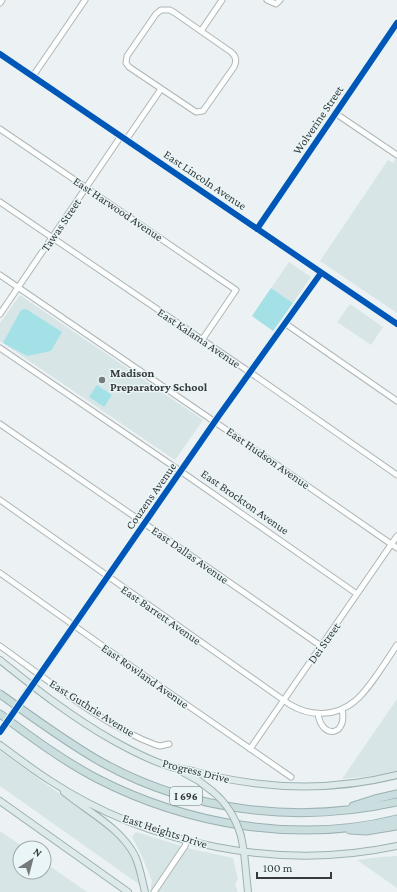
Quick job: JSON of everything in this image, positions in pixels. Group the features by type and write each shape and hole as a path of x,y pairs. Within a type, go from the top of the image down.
{"highway":[{"name":"I 696","path":"0,694 82,751 104,764 156,787 190,798 239,808 304,814 344,811 397,802"},
{"name":"I 696","path":"0,714 56,754 80,769 117,788 159,806 197,817 231,824 278,829 328,828 363,825 397,819"},
{"path":"344,811 356,805 397,794"},
{"path":"328,828 366,831 397,826"}],"main road":[{"name":"Progress Drive","path":"0,660 78,718 114,741 174,768 238,781 282,786 340,785 397,775"},
{"name":"East Heights Drive","path":"0,745 50,781 81,798 144,827 187,840 244,852 277,855 329,856 397,846"},
{"path":"174,768 199,781 219,797 229,809 241,836 248,892"},
{"path":"50,781 119,834 130,848 137,862 142,875 145,892"},
{"path":"0,801 128,892"}],"street":[{"path":"33,76 85,0"},
{"path":"201,31 222,0"},
{"path":"266,0 276,4 280,0"},
{"path":"161,10 170,10 234,54 236,60 234,67 205,109 200,112 193,110 161,89 126,63 126,57 156,14 161,10"},
{"name":"Wolverine Street","path":"257,229 397,23"},
{"name":"East Lincoln Avenue","path":"0,54 397,324"},
{"path":"126,140 161,89"},
{"path":"336,113 397,155"},
{"name":"East Harwood Avenue","path":"0,129 236,290 202,340"},
{"name":"Tawas Street","path":"0,314 121,136"},
{"name":"East Kalama Avenue","path":"0,202 251,373 397,475"},
{"name":"Couzens Avenue","path":"1,730 215,422 321,273"},
{"name":"East Hudson Avenue","path":"0,275 397,548"},
{"path":"286,324 397,402"},
{"name":"East Brockton Avenue","path":"0,348 181,471 357,594"},
{"name":"East Dallas Avenue","path":"0,424 321,646"},
{"name":"East Barrett Avenue","path":"0,500 284,700 301,710 318,714"},
{"name":"Dei Street","path":"250,749 397,536"},
{"name":"East Rowland Avenue","path":"0,573 291,777"},
{"path":"342,709 344,718 340,728 329,732 323,728 318,714 329,713 342,709 356,701 364,693 397,644"},
{"name":"East Guthrie Avenue","path":"0,646 95,713 124,730 156,745 160,746 169,744"},
{"path":"154,892 185,846 187,840"}],"shaded area":[{"path":"397,157 397,313 320,261 388,160 393,163"},
{"path":"289,262 311,277 293,303 271,288"},
{"path":"271,288 293,303 273,331 252,316"},
{"name":"Madison Preparatory School","path":"20,295 203,420 175,460 0,341 0,323"},
{"path":"350,304 383,327 371,345 337,322"},
{"path":"26,309 62,332 51,351 27,356 3,343 21,310"},
{"path":"97,385 112,395 104,407 89,397"},
{"path":"397,699 397,771 381,775 342,779"},
{"path":"0,751 109,829 118,838 132,858 138,873 140,885 0,786"},
{"path":"0,831 13,840 12,840 12,880 52,880 52,868 87,892 0,892"},
{"path":"136,832 191,849 233,858 238,879 235,884 238,892 150,892 152,881 132,837"},
{"path":"397,856 397,888 357,860 380,857"}],"cycle path":[{"path":"257,229 397,23"},
{"path":"0,54 397,324"},
{"path":"0,732 218,417 321,273"}],"place":[{"name":"Madison Preparatory School","path":"102,380"}]}
